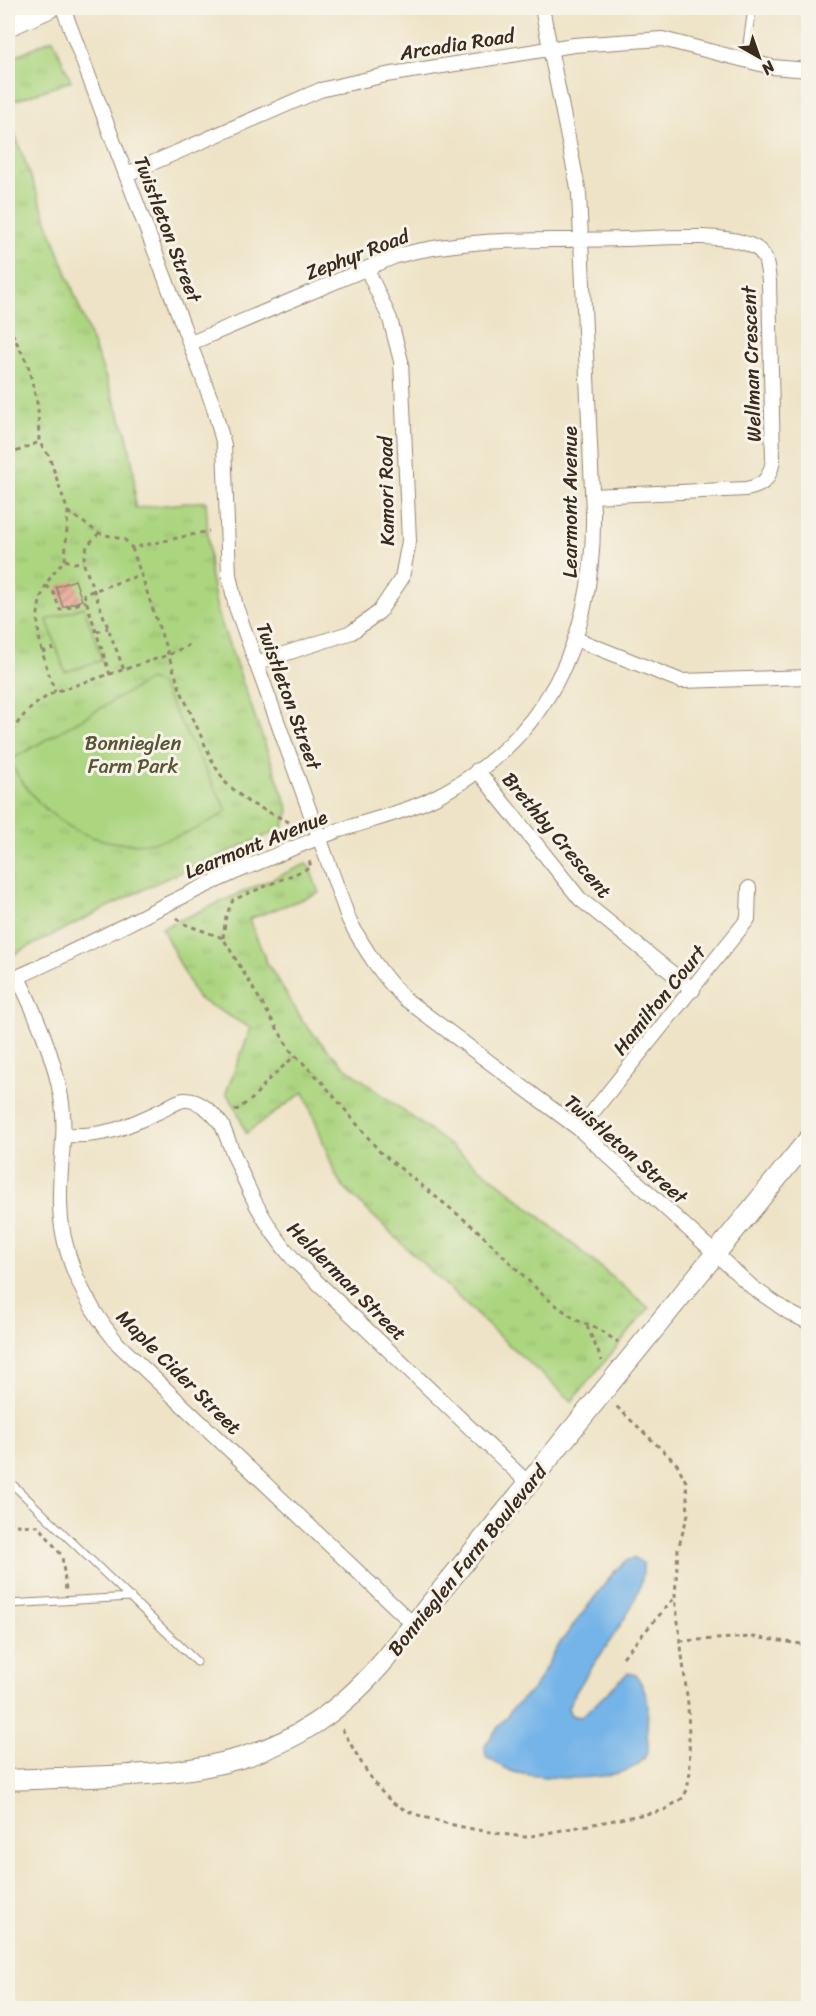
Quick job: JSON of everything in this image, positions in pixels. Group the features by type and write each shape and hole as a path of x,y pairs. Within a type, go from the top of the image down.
{"street":[{"path":"8,26 49,8"},
{"name":"Twistleton Street","path":"63,8 191,343 224,445 228,575 236,607 349,920 365,951 388,982 428,1018 579,1129 715,1254 770,1301 808,1323"},
{"name":"Learmont Avenue","path":"13,979 180,896 319,838 426,802 477,770 505,747 532,718 558,679 576,639 591,573 592,496 579,193 542,8"},
{"name":"Arcadia Road","path":"127,174 320,90 386,75 550,49 628,39 662,39 772,67 808,70"},
{"name":"Wellman Crescent","path":"582,239 693,237 741,242 752,245 764,256 769,281 773,460 768,479 762,484 746,489 592,496"},
{"name":"Zephyr Road","path":"191,343 396,256 435,247 481,241 582,239"},
{"name":"Kamori Road","path":"256,663 352,632 379,612 402,578 409,541 401,361 390,319 367,269"},
{"path":"576,639 681,681 808,677"},
{"name":"Brethby Crescent","path":"477,770 580,898 693,990"},
{"name":"Hamilton Court","path":"579,1129 748,919 749,888"},
{"name":"Maple Cider Street","path":"13,979 46,1042 61,1096 65,1135 59,1196 64,1237 82,1292 104,1328 118,1344 414,1625"},
{"name":"Helderman Street","path":"65,1135 99,1135 116,1132 184,1100 199,1104 212,1112 222,1125 264,1222 283,1248 529,1484"},
{"name":"Bonnieglen Farm Boulevard","path":"8,1780 194,1769 225,1764 262,1752 299,1734 336,1709 369,1679 414,1625 808,1140"}],"lane":[{"path":"745,59 752,8"},
{"path":"8,1480 197,1662"},
{"path":"8,1604 131,1598"}],"path":[{"path":"8,325 28,365 38,407 39,442 49,456 69,512 65,560 53,572 46,586 37,620 41,652 55,692"},
{"path":"8,454 39,442"},
{"path":"69,512 99,534 125,540 132,548 168,655 200,735 213,763 226,783 248,802 295,825"},
{"path":"132,548 209,531"},
{"path":"99,534 87,546 83,562 124,670"},
{"path":"65,560 74,563 83,562"},
{"path":"110,675 84,594 140,575"},
{"path":"46,586 53,591 60,610 86,601"},
{"path":"97,632 108,628"},
{"path":"8,740 28,710 55,692 168,655 189,645"},
{"path":"41,652 54,648"},
{"path":"223,939 226,916 233,900 311,867 309,861"},
{"path":"177,918 184,924 223,939 295,1056 322,1082 388,1160 476,1229 545,1297 576,1320 618,1342"},
{"path":"235,1111 252,1099 270,1078 295,1056"},
{"path":"586,1324 594,1336 602,1361"},
{"path":"342,1729 376,1785 393,1802 410,1813 507,1836 526,1837 664,1810 683,1798 690,1772 688,1704 675,1597 678,1549 688,1514 686,1482 677,1464 616,1406"},
{"path":"8,1521 16,1526 39,1526 62,1556 66,1590"},
{"path":"623,1657 675,1597"},
{"path":"680,1641 753,1637 808,1645"}],"green space":[{"path":"53,39 71,81 8,103 8,59"},
{"name":"Bonnieglen Farm Park","path":"8,116 127,435 134,472 135,508 206,501 210,572 217,611 289,811 282,829 158,882 8,957"},
{"path":"84,607 102,660 65,672 47,620"},
{"path":"149,680 160,684 227,811 196,829 165,840 134,844 105,841 78,831 52,814 29,791 9,761"},
{"path":"306,864 309,866 319,893 249,919 267,963 304,1023 345,1067 497,1181 649,1308 572,1401 500,1337 343,1187 336,1176 304,1092 246,1133 235,1106 226,1093 251,1028 197,998 162,928"}],"water":[{"path":"634,1558 643,1563 642,1580 635,1598 568,1708 571,1715 580,1717 628,1673 636,1675 648,1701 646,1755 637,1765 623,1771 584,1778 524,1774 508,1770 486,1757 485,1746 513,1708 535,1687 557,1647 614,1572 626,1561"}],"building":[{"path":"75,580 82,600 63,607 56,587"}]}
